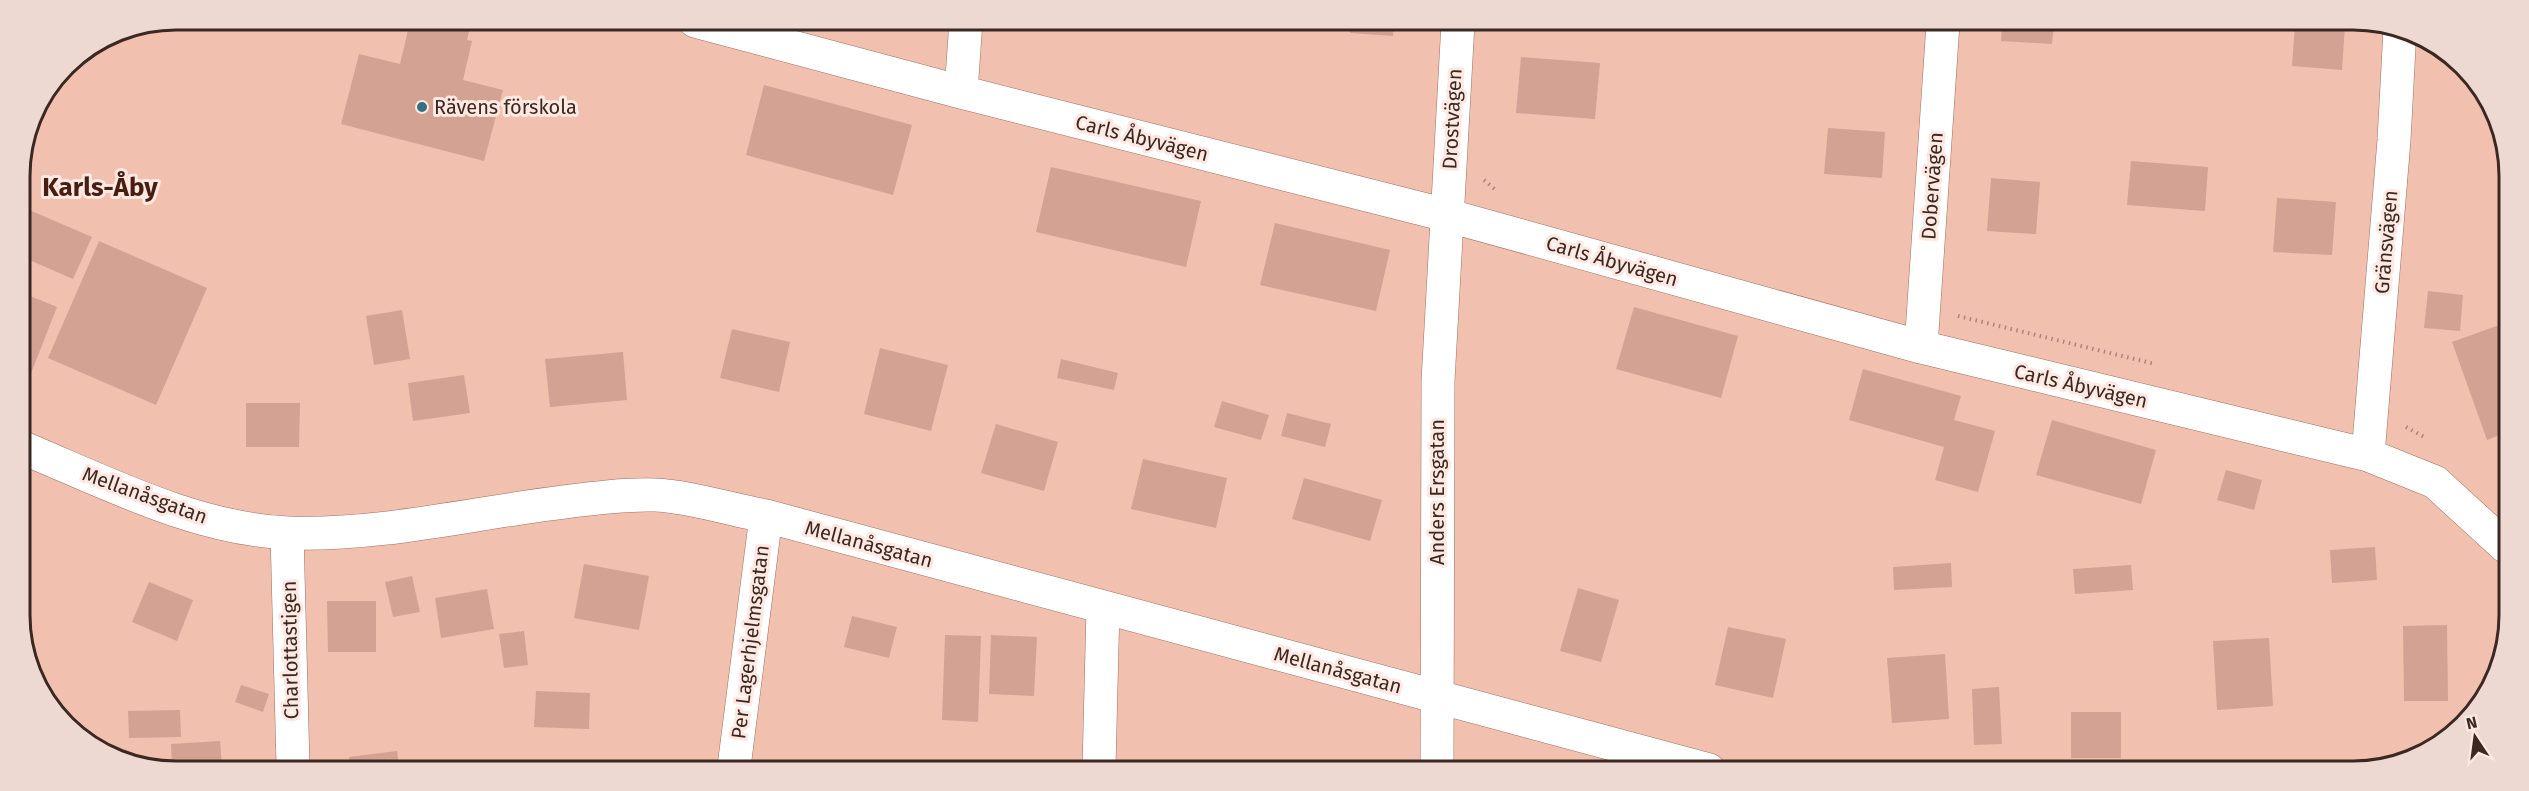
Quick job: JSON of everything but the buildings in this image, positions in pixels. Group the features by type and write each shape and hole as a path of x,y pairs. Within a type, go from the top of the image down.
{"street":[{"name":"Carls Åbyvägen","path":"729,30 961,92 1446,215 1921,348 2368,455 2435,482 2499,541"},
{"path":"961,92 965,30"},
{"name":"Drostvägen","path":"1446,215 1458,30"},
{"name":"Dobervägen","path":"1921,348 1942,30"},
{"name":"Gränsvägen","path":"2368,455 2394,140 2400,38"},
{"name":"Anders Ersgatan","path":"1437,761 1438,381 1446,215"},
{"name":"Mellanåsgatan","path":"30,451 152,501 208,520 287,533 366,531 525,506 656,495 766,516 1676,761"},
{"name":"Per Lagerhjelmsgatan","path":"735,761 766,516"},
{"name":"Charlottastigen","path":"287,533 293,761"},
{"path":"1099,761 1103,608"}],"place":[{"name":"Rävens förskola","path":"422,107"}],"district":[{"name":"Karls-Åby","path":"100,187"}]}
